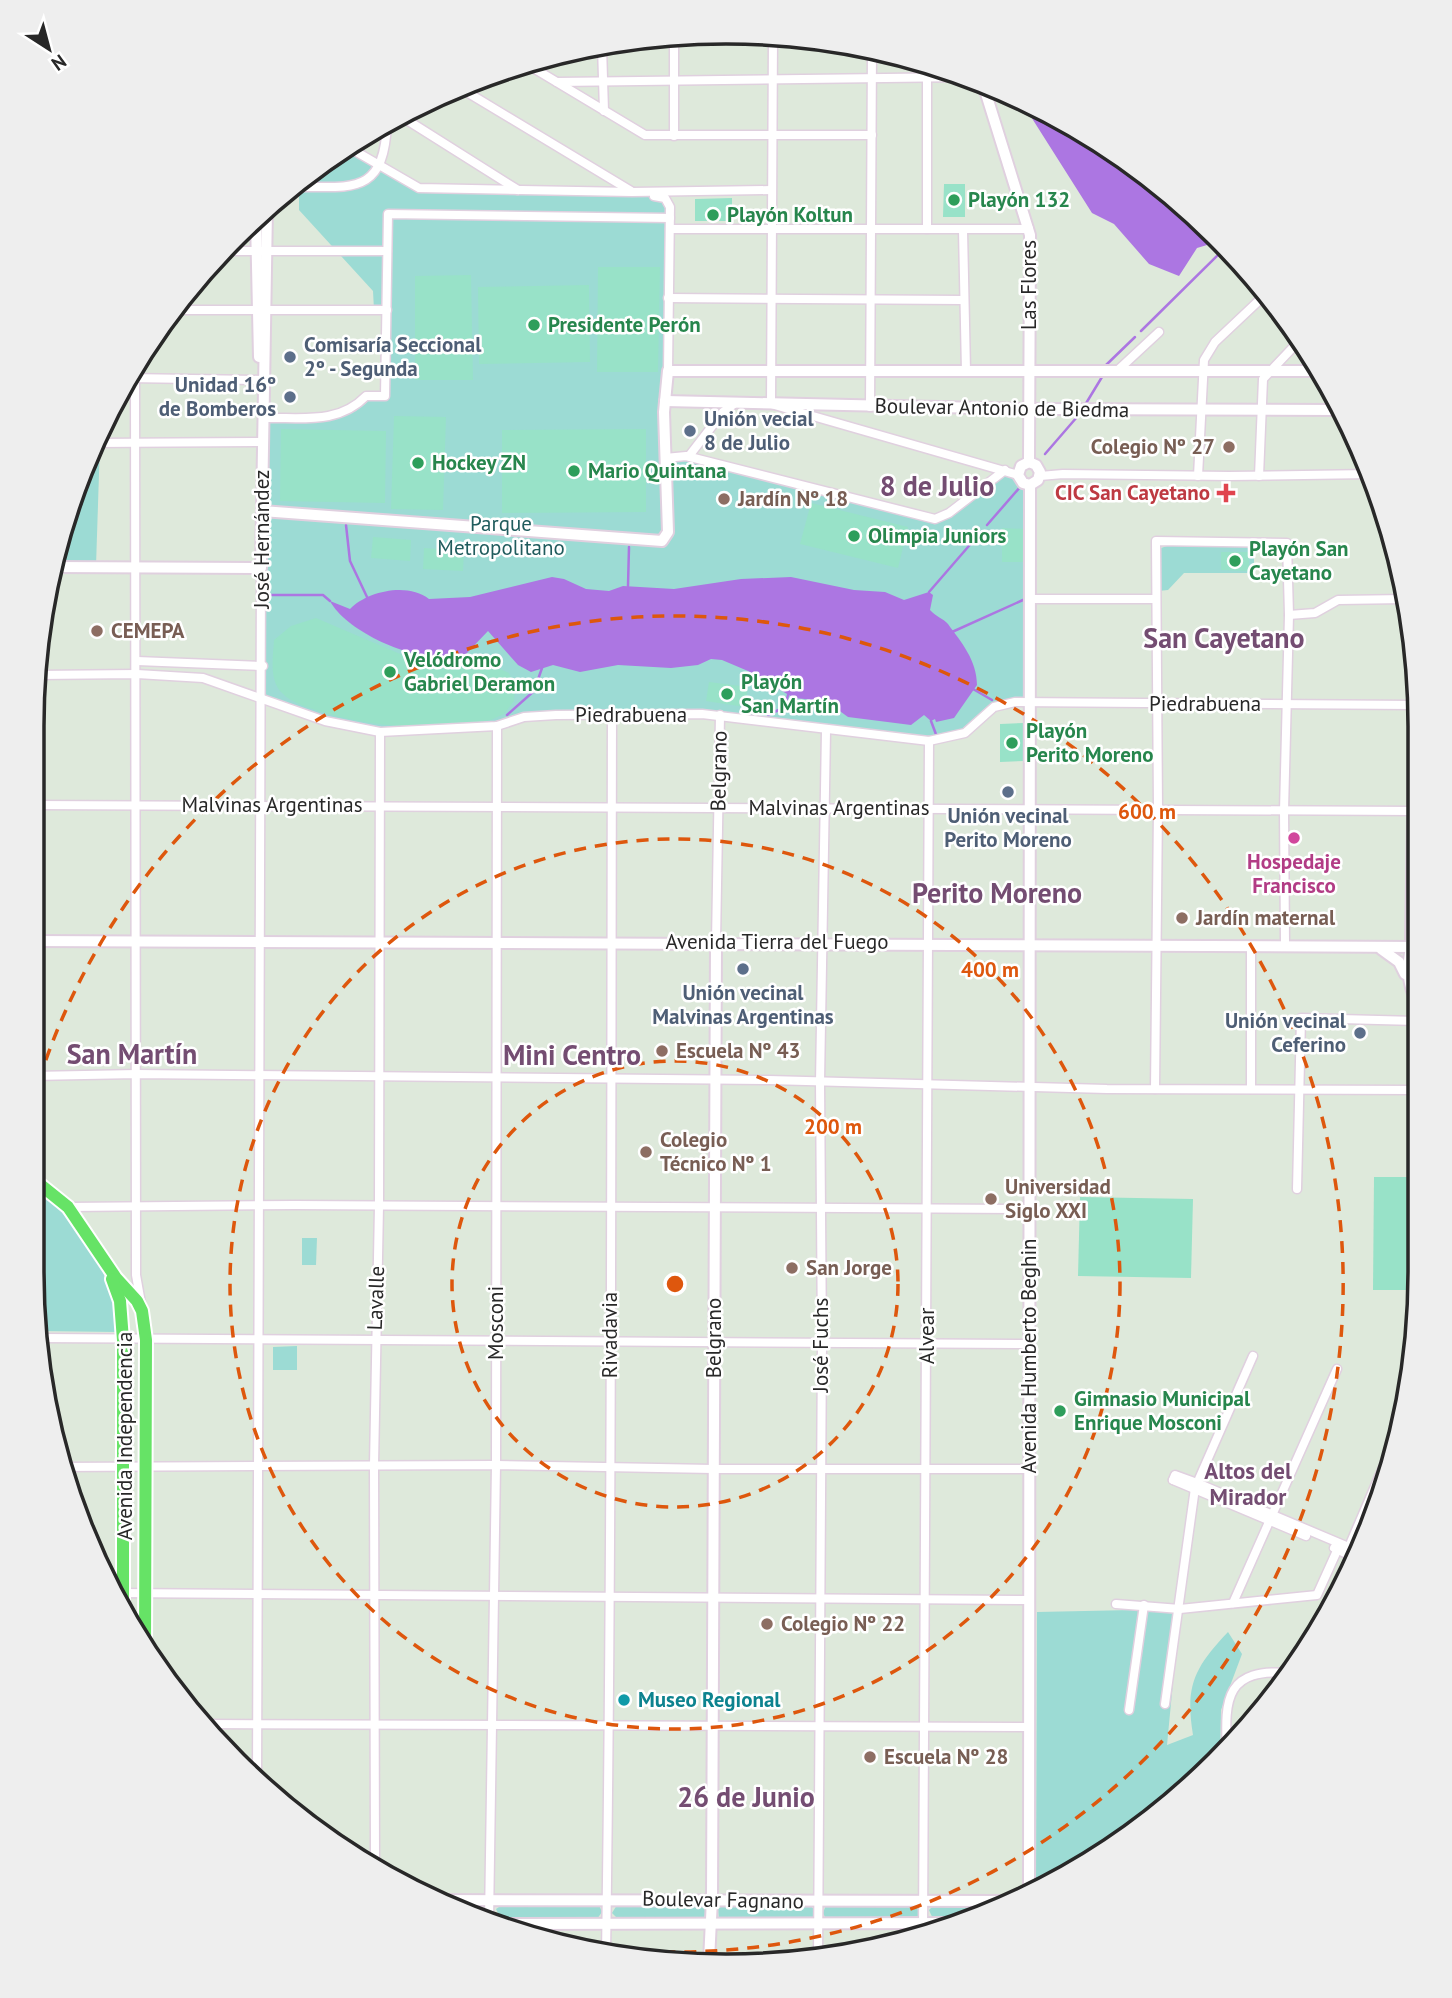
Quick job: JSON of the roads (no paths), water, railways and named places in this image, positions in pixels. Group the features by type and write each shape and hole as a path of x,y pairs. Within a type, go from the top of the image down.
{"main road":[{"path":"44,1188 68,1207 101,1257 138,1305"},
{"name":"Avenida Independencia","path":"101,1257 117,1292 123,1340 119,1584"},
{"path":"121,1317 126,1300 138,1305"},
{"name":"Avenida Independencia","path":"138,1305 146,1340 145,1629"}],"street":[{"path":"773,45 771,404 1005,470 1018,475 1021,481 1030,485 1040,476 1063,474 1360,474"},
{"path":"674,46 674,136"},
{"path":"602,56 604,111"},
{"path":"870,407 872,60"},
{"path":"538,70 645,135 872,135"},
{"path":"927,76 928,229"},
{"path":"556,82 932,76"},
{"path":"262,511 655,542 664,540 668,532 665,401 668,371 669,202 665,198 632,192 470,94"},
{"name":"Las Flores","path":"987,96 1029,229 1030,410"},
{"path":"409,122 518,191"},
{"path":"308,187 348,187 363,182 380,165 385,151 386,134"},
{"path":"358,152 419,188 632,192 771,190"},
{"path":"263,418 338,416 354,409 366,396 385,396 388,214 670,218"},
{"path":"261,251 265,224"},
{"path":"670,229 1029,229"},
{"path":"963,230 966,371"},
{"path":"258,231 261,251"},
{"path":"237,251 387,251"},
{"name":"José Hernández","path":"257,1767 263,805 263,380 259,374 261,251"},
{"path":"668,298 963,300"},
{"path":"1198,476 1202,370 1207,352 1259,301"},
{"path":"186,310 387,310"},
{"path":"1117,371 1159,332"},
{"path":"1259,476 1260,410 1264,379 1293,347"},
{"name":"Boulevar Antonio de Biedma","path":"668,371 1308,371"},
{"path":"139,378 263,380"},
{"path":"133,390 137,661 138,1305"},
{"name":"Boulevar Antonio de Biedma","path":"665,401 1030,410 1330,410"},
{"path":"688,456 723,412 736,403"},
{"path":"1029,462 1030,410"},
{"path":"106,443 263,442"},
{"path":"665,458 688,456 934,519 949,513 1005,470"},
{"path":"1018,475 1021,466 1029,462"},
{"path":"1029,462 1039,468 1040,476"},
{"name":"Avenida Humberto Beghin","path":"1029,1883 1030,485"},
{"path":"1155,1088 1158,809 1156,541 1287,543 1289,615 1284,811 1285,946"},
{"path":"63,567 261,568"},
{"path":"1031,599 1156,598"},
{"path":"1289,615 1315,613 1338,600 1396,599"},
{"path":"137,661 263,666"},
{"name":"Piedrabuena","path":"46,675 137,674 203,678 325,721 380,732 496,726 524,717 612,714 720,715 826,731 929,741 965,733 999,704 1408,705"},
{"name":"Rivadavia","path":"606,1943 611,1597 609,1467 612,714"},
{"name":"Belgrano","path":"709,1954 712,1899 716,942 720,715"},
{"name":"Mosconi","path":"489,1911 496,1465 496,726"},
{"name":"José Fuchs","path":"818,1947 822,1343 820,1082 826,731"},
{"name":"Lavalle","path":"375,1857 374,1465 379,1206 377,1077 380,732"},
{"name":"Alvear","path":"924,1925 929,741"},
{"name":"Malvinas Argentinas","path":"44,805 1408,811"},
{"name":"Avenida Tierra del Fuego","path":"44,941 1156,944 1408,950"},
{"path":"1251,946 1251,1089"},
{"path":"1378,947 1399,962 1408,979"},
{"path":"1297,1189 1301,1018 1408,1021"},
{"path":"44,1076 136,1073 1408,1090"},
{"path":"68,1207 259,1205 927,1211 1028,1209"},
{"path":"47,1338 1030,1344"},
{"path":"1165,1704 1196,1485 1253,1356"},
{"path":"1233,1603 1337,1369"},
{"path":"72,1466 496,1465 926,1471 1029,1468"},
{"path":"1116,1604 1180,1609 1317,1595 1375,1482"},
{"path":"1196,1485 1349,1549"},
{"path":"1343,1548 1348,1552"},
{"path":"124,1593 1028,1600"},
{"path":"1129,1710 1144,1605"},
{"path":"1227,1735 1226,1707 1241,1679 1254,1673 1277,1673"},
{"path":"215,1724 1028,1727"},
{"name":"Boulevar Fagnano","path":"460,1900 990,1901"},
{"name":"Boulevar Fagnano","path":"526,1924 917,1927"}],"waterway":[{"path":"1141,331 1218,255"},
{"path":"1105,366 1135,337"},
{"path":"1085,405 1102,377"},
{"path":"1045,454 1077,417"},
{"path":"987,525 1021,486"},
{"path":"346,525 350,561 367,597"},
{"path":"929,592 981,532"},
{"path":"628,586 629,547"},
{"path":"270,595 323,595 330,601"},
{"path":"952,632 1023,600"},
{"path":"507,715 534,691 542,668"},
{"path":"973,689 992,700"},
{"path":"768,715 785,707 788,695"},
{"path":"931,721 937,737"}],"place":[{"name":"Playón 132","path":"954,200"},
{"name":"Playón Koltun","path":"713,215"},
{"name":"Presidente Perón","path":"534,325"},
{"name":"Comisaría Seccional 2º - Segunda","path":"290,357"},
{"name":"Unidad 16º de Bomberos","path":"290,397"},
{"name":"Unión vecial 8 de Julio","path":"690,431"},
{"name":"Colegio Nº 27","path":"1229,447"},
{"name":"Hockey ZN","path":"418,463"},
{"name":"Mario Quintana","path":"574,471"},
{"name":"CIC San Cayetano","path":"1226,493"},
{"name":"Jardín Nº 18","path":"724,499"},
{"name":"Olimpia Juniors","path":"854,536"},
{"name":"Playón San Cayetano","path":"1235,561"},
{"name":"CEMEPA","path":"97,631"},
{"name":"Velódromo Gabriel Deramon","path":"390,672"},
{"name":"Playón San Martín","path":"727,694"},
{"name":"Playón Perito Moreno","path":"1012,743"},
{"name":"Unión vecinal Perito Moreno","path":"1008,792"},
{"name":"Hospedaje Francisco","path":"1294,838"},
{"name":"Jardín maternal","path":"1182,918"},
{"name":"Unión vecinal Malvinas Argentinas","path":"743,969"},
{"name":"Unión vecinal Ceferino","path":"1360,1033"},
{"name":"Escuela Nº 43","path":"662,1051"},
{"name":"Colegio Técnico Nº 1","path":"646,1152"},
{"name":"Universidad Siglo XXI","path":"991,1199"},
{"name":"San Jorge","path":"792,1268"},
{"name":"Gimnasio Municipal Enrique Mosconi","path":"1060,1411"},
{"name":"Colegio Nº 22","path":"767,1624"},
{"name":"Museo Regional","path":"624,1700"},
{"name":"Escuela Nº 28","path":"870,1757"}],"district":[{"name":"8 de Julio","path":"937,486"},
{"name":"San Cayetano","path":"1224,638"},
{"name":"Perito Moreno","path":"997,893"},
{"name":"San Martín","path":"132,1054"},
{"name":"Mini Centro","path":"572,1055"},
{"name":"Altos del Mirador","path":"1248,1484"},
{"name":"26 de Junio","path":"746,1797"}],"park label":[{"name":"Parque Metropolitano","path":"501,536"}]}
